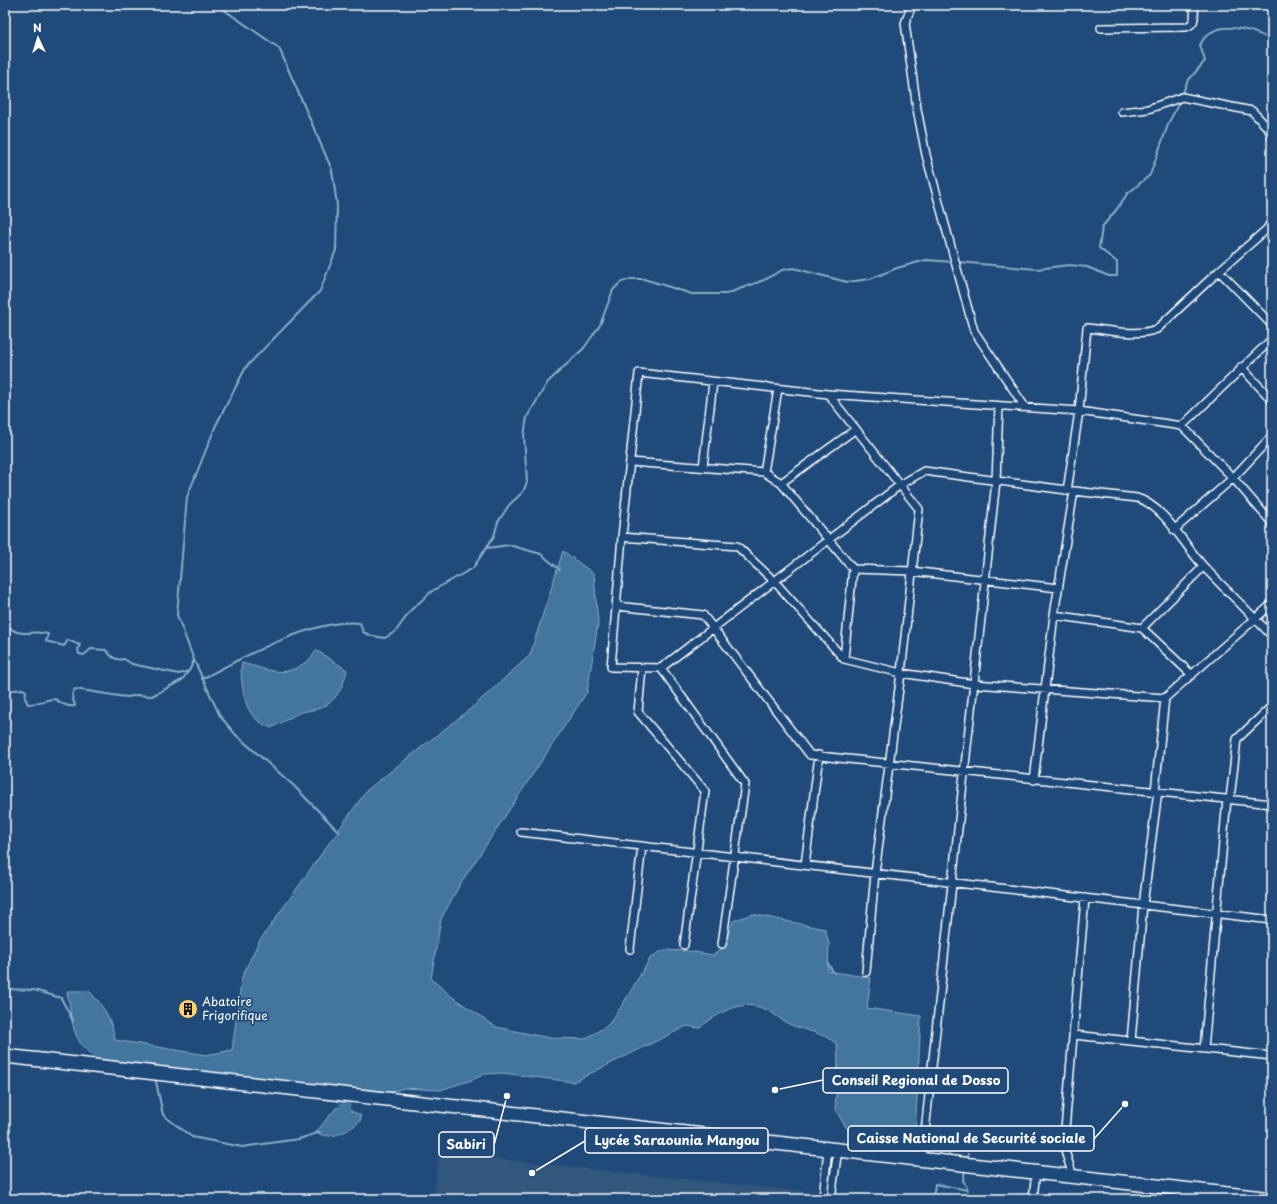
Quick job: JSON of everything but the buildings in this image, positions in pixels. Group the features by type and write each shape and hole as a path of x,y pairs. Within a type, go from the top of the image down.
{"highway":[{"path":"5,1056 833,1149 923,1153 1203,1195 1272,1199"}],"street":[{"path":"912,5 905,23 917,109 926,155 957,262 974,331 1024,407"},
{"path":"1101,28 1186,27 1191,25 1194,21 1194,5"},
{"path":"1122,112 1148,109 1182,97 1252,111 1268,128 1272,137"},
{"path":"1034,780 1071,491 1087,328 1137,333 1147,333 1157,329 1218,271 1267,228 1272,220"},
{"path":"1218,271 1272,325"},
{"path":"1182,426 1241,367 1272,339"},
{"path":"1241,367 1272,400"},
{"path":"1272,523 1233,478 1182,426 1079,410 828,394 639,373 622,537 611,667 661,668 900,484 924,470 1071,491 1137,498 1146,501 1174,530 1203,567 1272,636"},
{"path":"703,467 713,382"},
{"path":"764,472 778,389"},
{"path":"828,394 919,508 901,673 875,873 866,972"},
{"path":"923,1153 996,481 999,406"},
{"path":"780,483 856,429"},
{"path":"1174,530 1233,478 1272,436"},
{"path":"630,462 764,472 780,483 853,569 911,572 1058,588"},
{"path":"622,537 737,546 774,581 844,660 901,673 974,684 1165,698"},
{"path":"1142,628 1203,567"},
{"path":"844,660 853,569"},
{"path":"1131,1041 1143,905 1157,791 1165,698 1272,604"},
{"path":"616,606 702,615 810,754 965,770 1034,780 1157,791 1272,804"},
{"path":"1054,615 1142,628 1192,675"},
{"path":"642,668 638,712 705,791 684,945"},
{"path":"661,668 745,784 722,944"},
{"path":"1204,1049 1228,799 1237,739 1272,706"},
{"path":"805,865 819,755"},
{"path":"521,832 1272,920"},
{"path":"630,949 642,846"},
{"path":"1073,1176 1066,1154 1064,1141 1085,898"},
{"path":"1074,1035 1272,1056"},
{"path":"824,1199 833,1149"},
{"path":"831,1199 833,1149"},
{"path":"1033,1199 1036,1171"}],"shaded area":[{"path":"563,551 594,574 598,624 587,692 459,886 441,919 431,979 451,996 496,1027 549,1038 585,1039 608,1025 621,1007 651,957 664,950 688,951 713,955 722,949 733,921 752,914 825,929 829,944 828,971 871,978 867,1008 921,1016 915,1137 912,1148 870,1142 846,1127 835,1110 838,1062 837,1044 819,1034 789,1024 769,1011 759,1007 741,1006 732,1008 699,1028 687,1026 573,1082 503,1073 485,1074 472,1080 440,1090 403,1088 389,1093 361,1093 106,1064 86,1050 80,1042 73,1025 67,991 89,991 99,1002 106,1014 112,1026 115,1040 206,1055 232,1050 242,977 258,943 367,790 474,706 530,655"},
{"path":"316,650 347,670 337,695 327,705 321,708 298,714 271,728 262,724 253,716 246,703 241,674 242,663 273,671 287,671 303,664"},
{"path":"342,1107 360,1115 361,1120 340,1134 327,1136 316,1132 336,1108"},
{"path":"439,1153 808,1192 807,1199 434,1199"}],"waterway":[{"path":"217,5 279,48 332,170 337,205 336,250 320,291 246,367 216,425 187,497 177,615 194,660 220,716 236,735 293,785 339,832"},
{"path":"1182,95 1187,82 1205,61 1200,45 1206,36 1214,31 1223,28 1243,29 1272,40"},
{"path":"958,262 1037,269 1069,265 1087,267 1109,276 1117,276 1117,262 1099,248 1102,227 1127,194 1150,175 1169,122 1180,101"},
{"path":"202,679 258,650 301,633 322,627 342,623 360,623 363,632 372,636 385,638 396,631 411,610 432,591 473,568 494,536 498,522 509,505 523,492 527,482 524,436 527,417 548,382 584,348 600,325 613,290 621,282 631,279 644,279 692,294 726,294 764,280 782,270 793,268 847,282 870,279 897,268 926,260 953,262"},
{"path":"487,548 509,545 541,554 560,570"},
{"path":"5,623 10,628 21,633 37,632 48,634 46,641 64,646 68,640 80,645 78,649 79,654 84,655 91,649 106,650 114,658 124,659 132,664 179,674 189,671 194,660"},
{"path":"5,691 23,689 26,691 25,698 28,704 55,699 64,705 75,706 72,696 75,689 128,697 137,695 152,696 182,680 188,672"},
{"path":"828,964 834,973"},
{"path":"5,989 34,990 61,998 73,1021"},
{"path":"155,1077 163,1115 192,1137 242,1147 299,1139 320,1132"},
{"path":"344,1115 347,1086"},
{"path":"911,1141 922,1144"},
{"path":"967,1160 968,1154"},
{"path":"933,1199 935,1184 968,1190 963,1180 965,1170"}],"place":[{"name":"Abatoire Frigorifique","path":"188,1009"},
{"name":"Conseil Regional de Dosso","path":"775,1090"},
{"name":"Sabiri","path":"507,1096"},
{"name":"Caisse National de Securité sociale","path":"1125,1104"},
{"name":"Lycée Saraounia Mangou","path":"532,1173"}]}
